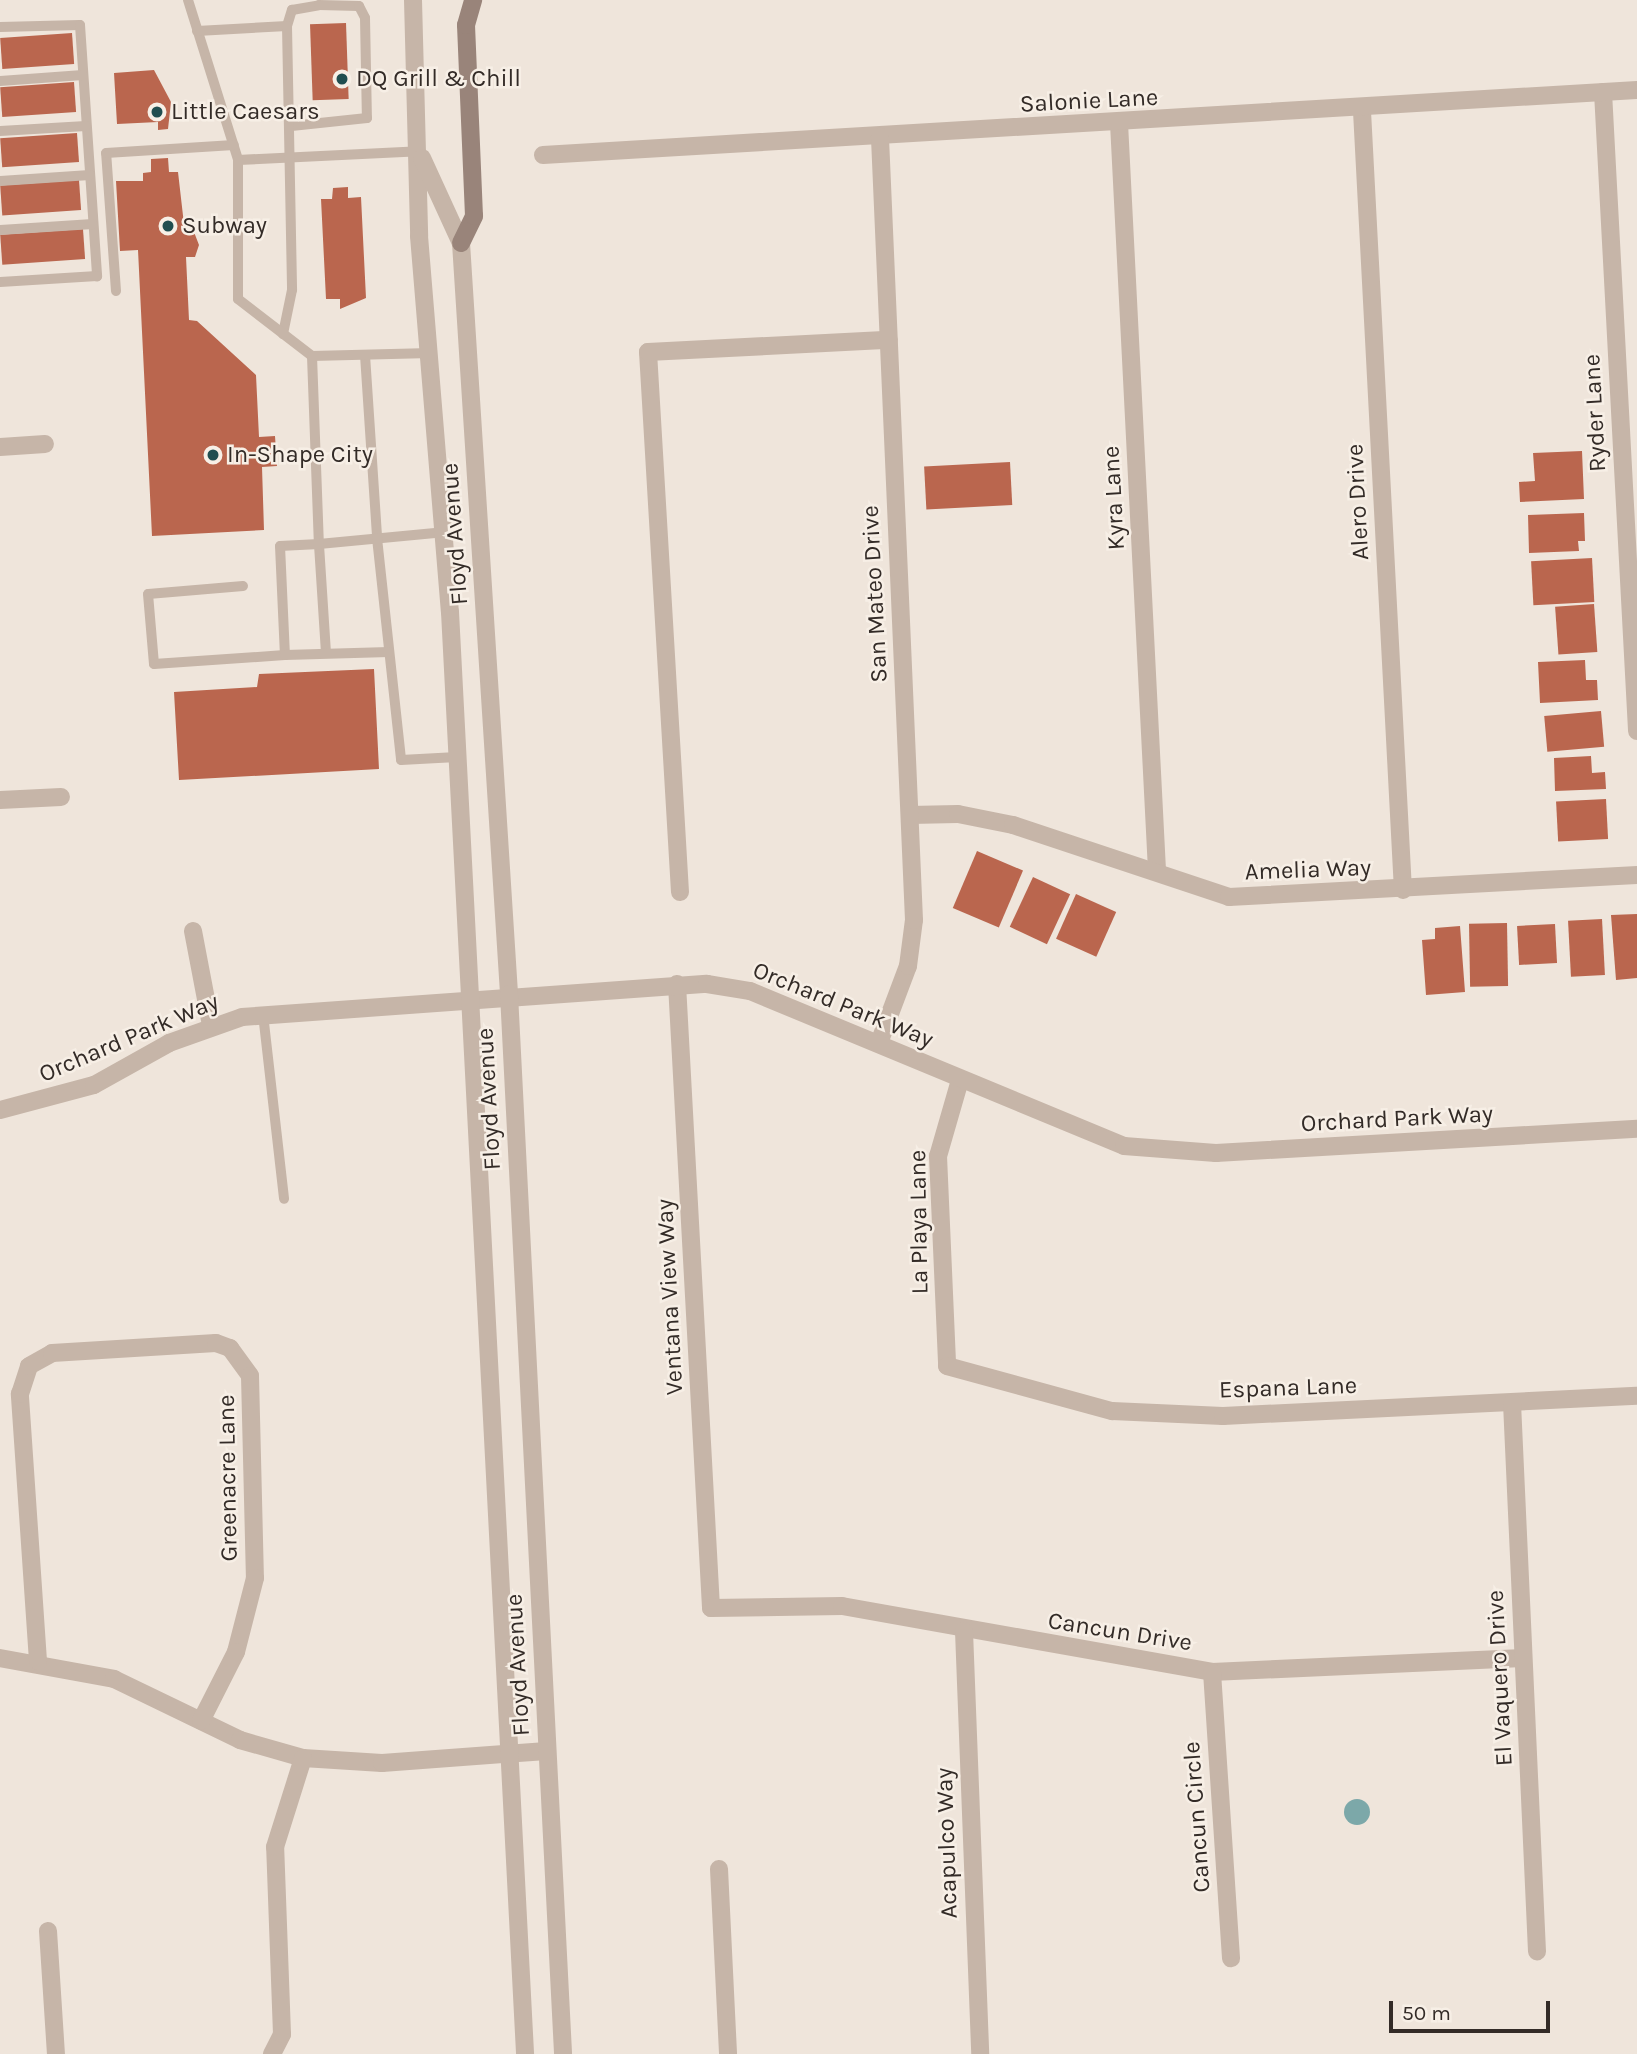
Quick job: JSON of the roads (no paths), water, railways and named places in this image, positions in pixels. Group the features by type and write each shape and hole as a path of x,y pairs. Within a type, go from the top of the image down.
{"main road":[{"path":"461,243 474,216 466,25 473,0"}],"street":[{"name":"Floyd Avenue","path":"413,0 419,151 419,236 445,532 524,2054"},
{"name":"Salonie Lane","path":"543,155 1362,111 1637,90"},
{"name":"Ryder Lane","path":"1603,92 1637,731"},
{"name":"Alero Drive","path":"1362,111 1403,890"},
{"name":"Kyra Lane","path":"1119,123 1157,870"},
{"name":"San Mateo Drive","path":"879,1043 908,967 914,920 880,137"},
{"name":"Floyd Avenue","path":"419,151 461,243 509,994 563,2054"},
{"path":"680,892 648,352 889,340"},
{"path":"0,447 45,444"},
{"path":"0,800 61,797"},
{"name":"Amelia Way","path":"910,815 958,814 1013,825 1157,870 1229,897 1403,890 1637,875"},
{"path":"193,931 211,1025"},
{"name":"Orchard Park Way","path":"0,1110 94,1085 211,1025 263,1014 509,994 677,984 750,991 1124,1146 1172,1153 1635,1131"},
{"name":"Ventana View Way","path":"677,984 711,1608"},
{"name":"La Playa Lane","path":"947,1366 938,1156 960,1080"},
{"name":"Greenacre Lane","path":"38,1661 20,1394 29,1366 52,1353 216,1343 237,1353 250,1376 255,1578 236,1652 201,1721"},
{"name":"Espana Lane","path":"947,1366 1112,1411 1223,1416 1637,1396"},
{"name":"El Vaquero Drive","path":"1512,1403 1537,1951"},
{"name":"Cancun Drive","path":"711,1608 842,1606 964,1631 1212,1672 1523,1658"},
{"name":"Acapulco Way","path":"964,1631 980,2054"},
{"path":"0,1658 38,1661 114,1679 201,1721 303,1758 382,1763 547,1751"},
{"name":"Cancun Circle","path":"1212,1672 1231,1958"},
{"path":"273,2053 282,2034 275,1847 303,1758"},
{"path":"719,1869 729,2054"},
{"path":"48,1931 56,2054"}],"lane":[{"path":"188,0 239,160 238,299 312,356 431,353"},
{"path":"282,334 292,290 292,157 287,26 292,10 319,5 359,6 365,18 367,118 291,126"},
{"path":"0,27 79,25 97,276 0,282"},
{"path":"197,31 287,26"},
{"path":"0,81 83,75"},
{"path":"0,131 86,126"},
{"path":"116,291 106,153 234,145"},
{"path":"239,160 419,151"},
{"path":"0,181 90,175"},
{"path":"0,230 93,224"},
{"path":"365,355 377,538 401,760 457,757"},
{"path":"312,356 326,653"},
{"path":"285,654 280,546 445,532"},
{"path":"243,586 148,594 154,664 285,654 389,652"},
{"path":"263,1014 284,1199"}],"water":[{"path":"1357,1799 1366,1803 1370,1812 1366,1821 1357,1825 1348,1821 1344,1812 1348,1803"}],"place":[{"name":"DQ Grill & Chill","path":"342,79"},
{"name":"Little Caesars","path":"157,112"},
{"name":"Subway","path":"168,226"},
{"name":"In-Shape City","path":"213,455"}]}
